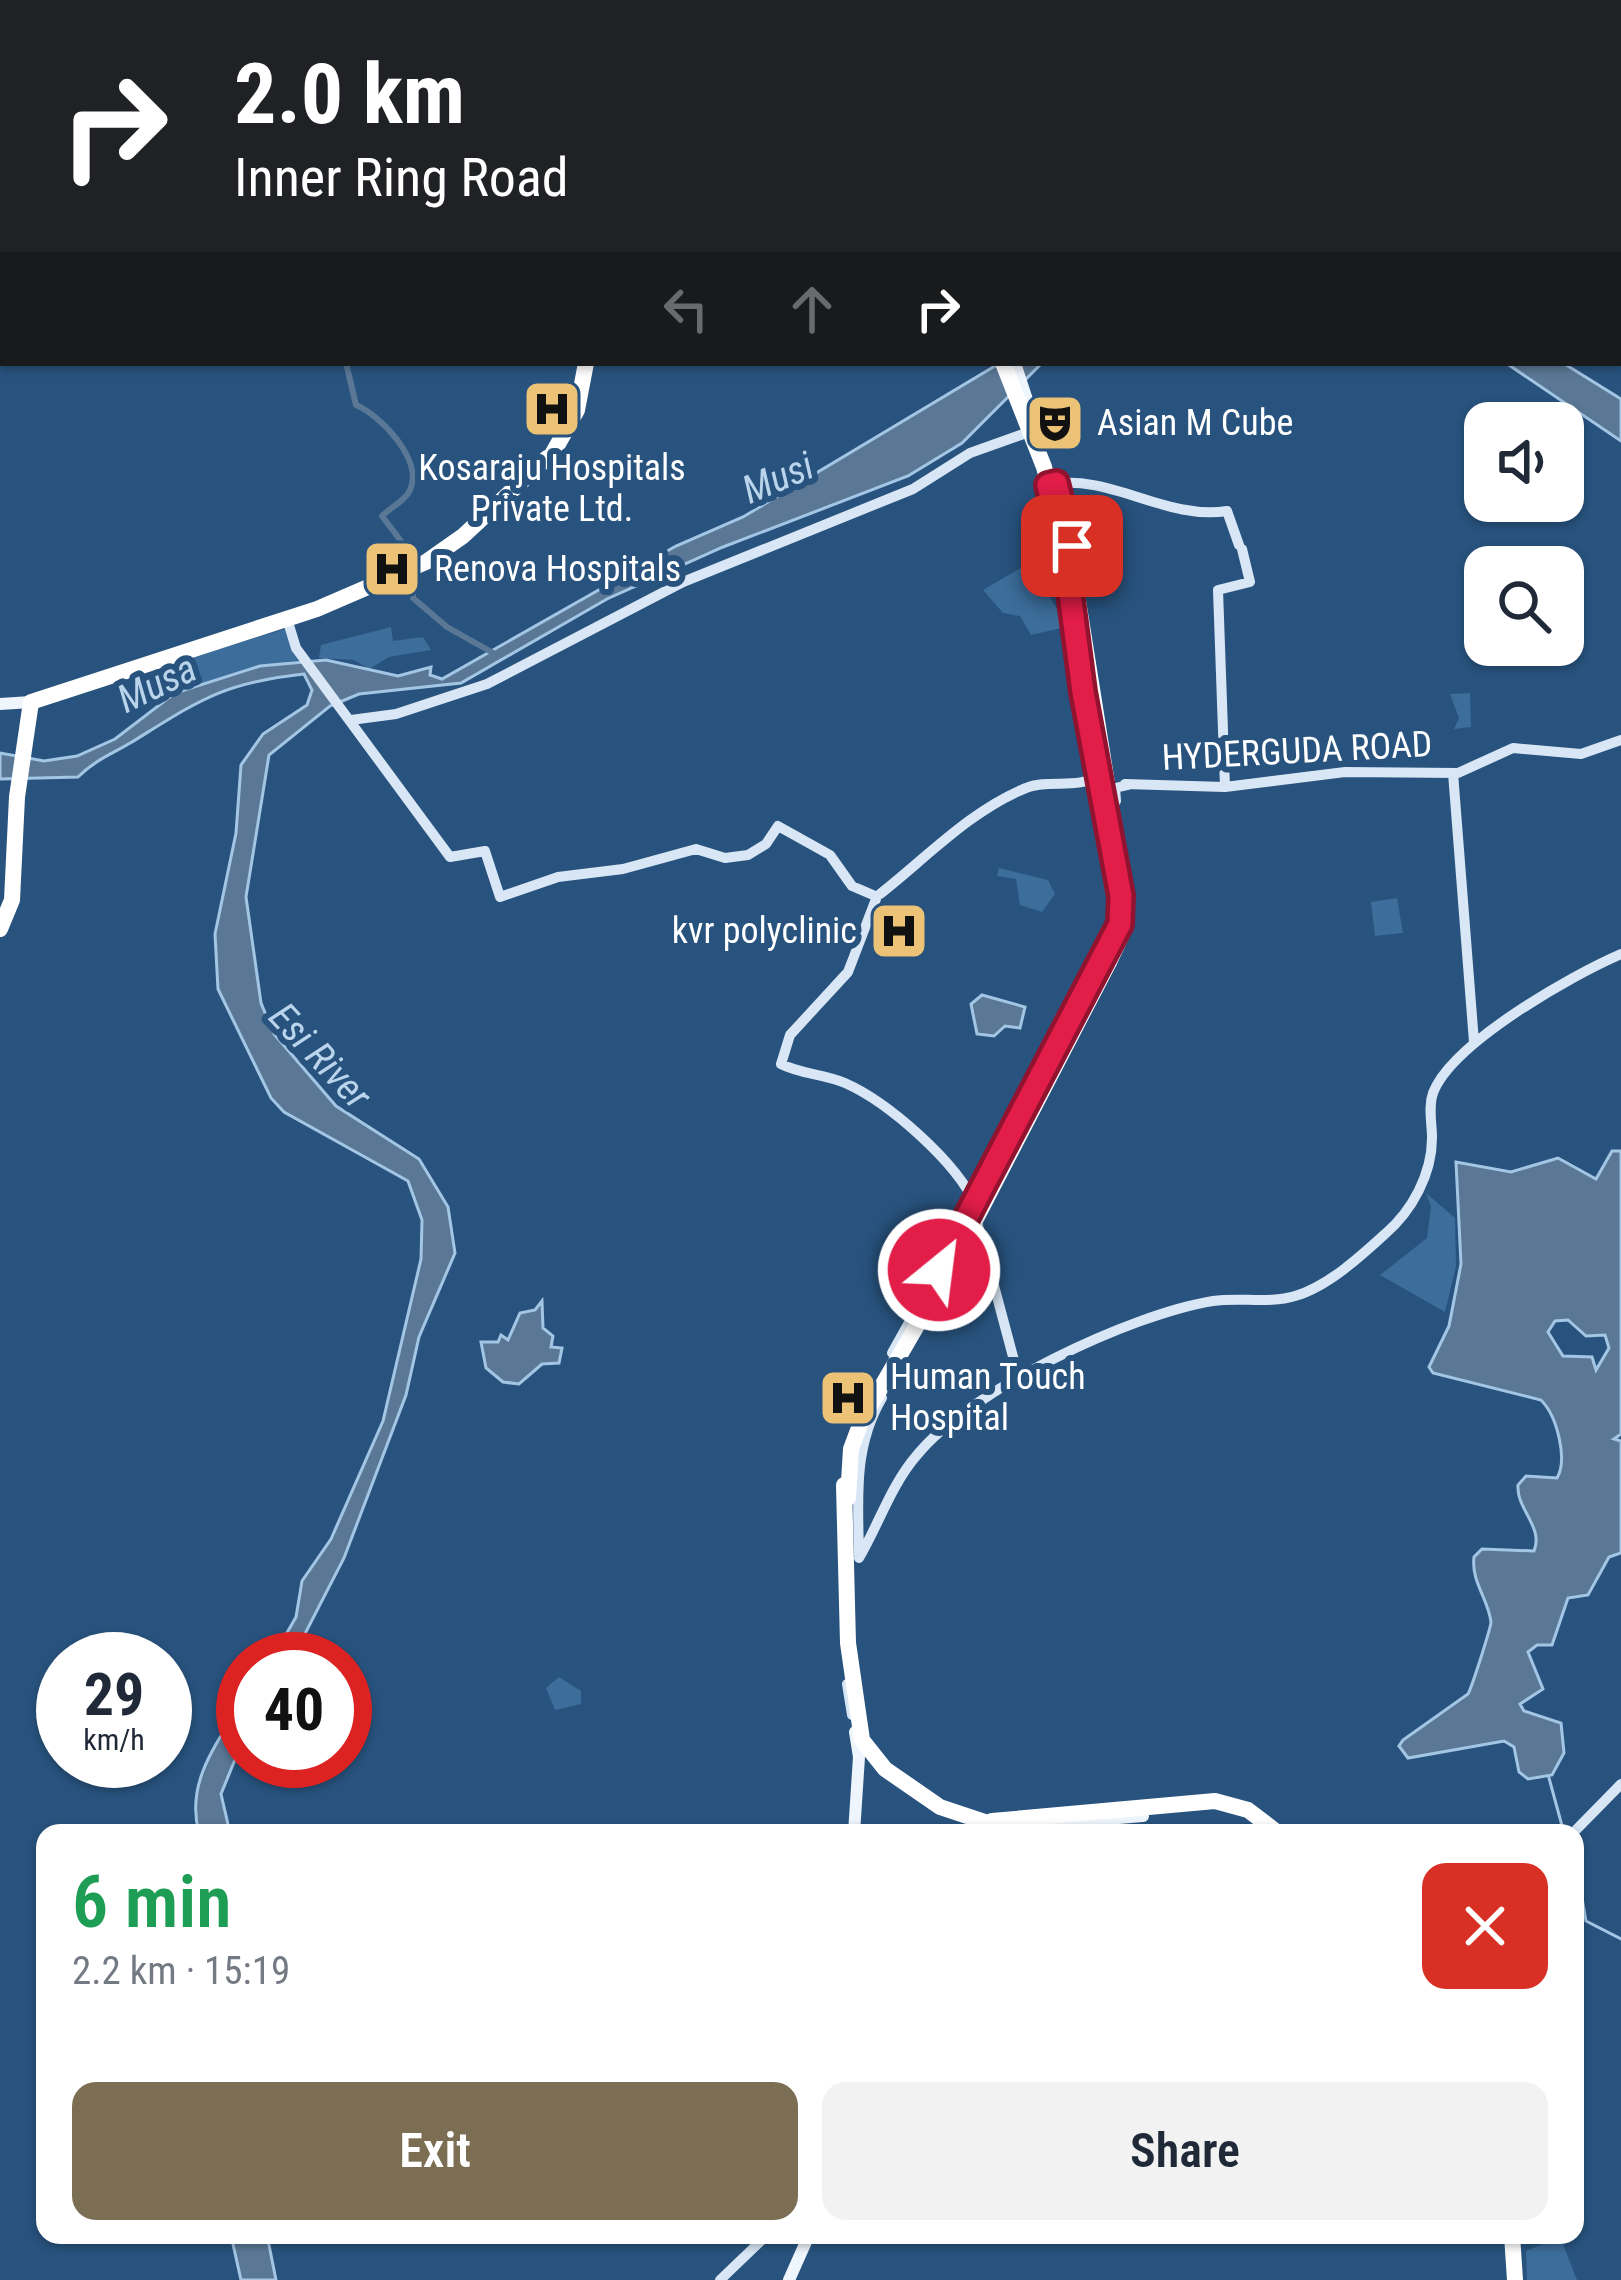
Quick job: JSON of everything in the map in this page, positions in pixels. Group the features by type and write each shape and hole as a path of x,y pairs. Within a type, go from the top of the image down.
{"highway":[{"path":"26,713 289,622 440,558 545,462 577,410 585,366"},
{"path":"1010,366 1052,479 1072,563 1126,903 1123,932 1026,1108"},
{"path":"26,713 317,609 426,562 545,462"},
{"path":"0,929 12,899 26,713"},
{"path":"0,938 16,911 20,794"},
{"path":"1026,1108 1060,1061 1107,961"},
{"path":"1012,1824 968,1821 880,1764 862,1740 853,1705 848,1478 856,1428 1107,961"},
{"path":"853,1705 848,1445 869,1414"},
{"path":"1035,1824 1214,1805 1240,1810 1262,1824"},
{"path":"1515,2244 1517,2280"}],"main road":[{"path":"967,1824 886,1774 868,1756 854,1731 847,1478 869,1414 942,1280 1007,1138 1107,961 1121,917 1120,875 1071,535 1010,366"},
{"path":"1025,399 1029,432 1052,484 1085,702 1120,875"},
{"path":"858,1824 868,1756 856,1698 855,1449 913,1317 978,1227 1013,1156 1026,1108"},
{"path":"868,1756 976,1816 1037,1818 1211,1798 1249,1808 1266,1824"},
{"path":"1068,1824 1212,1808 1236,1812 1259,1824"},
{"path":"786,2280 803,2244"}],"street":[{"path":"350,719 397,714 487,684 627,609 913,489 970,453 1029,432"},
{"path":"1052,484 1117,491 1155,505 1227,511 1250,582 1218,590 1225,788"},
{"name":"HYDERGUDA ROAD","path":"1082,601 1112,783 1225,788 1345,772 1453,773 1513,748 1581,754 1621,740"},
{"path":"289,622 304,658 450,856 484,851 500,897 558,877 705,850 725,858 748,855 780,827 830,855 852,886 876,896"},
{"path":"1453,773 1474,1042"},
{"path":"853,1705 844,1633 844,1448 975,1206 965,1187 886,1106 844,1082 781,1064 790,1035 848,972 876,896 967,823 1028,786 1084,782 1098,774"},
{"path":"1084,782 1099,788 1120,875"},
{"path":"1013,1156 1065,1037 1127,936 1114,790 1128,785"},
{"path":"869,1414 859,1466 859,1558 902,1475 926,1444 1019,1378 1067,1352 1183,1309 1214,1300 1298,1296 1388,1232 1419,1191 1430,1156 1433,1093 1453,1061 1474,1042 1621,954"},
{"path":"978,1227 1019,1378"},
{"path":"888,1382 978,1227"},
{"path":"1582,1824 1621,1784"},
{"path":"723,2280 761,2244"}],"shaded area":[{"path":"995,366 1039,366 962,443 908,476 723,547 607,599 461,683 359,694 330,706 269,755 246,897 261,1003 274,1034 336,1106 419,1159 448,1207 455,1253 419,1337 406,1395 344,1558 306,1632 287,1632 296,1617 302,1581 331,1539 383,1421 421,1259 422,1220 408,1181 284,1112 271,1098 218,989 215,934 236,833 241,765 263,734 307,705 312,690 304,674 231,688 176,715 78,777 0,779 0,753 44,761 77,756 115,739 175,693 260,666 326,660 398,676 431,667 430,675 442,679 676,546 743,517"},
{"path":"1510,366 1568,366 1621,399 1621,441 1584,416 1584,402 1564,402"},
{"path":"1024,566 1066,627 1031,635 1020,616 1003,613 983,590"},
{"path":"391,627 393,641 423,637 431,650 389,657 369,669 354,660 319,658 321,645"},
{"path":"285,629 301,660 260,666 181,690 172,663"},
{"path":"1470,693 1471,727 1454,729 1459,718 1450,694"},
{"path":"999,868 1048,880 1055,894 1042,912 1020,905 1016,879 997,876"},
{"path":"1397,898 1403,933 1375,936 1371,902"},
{"path":"982,995 1025,1007 1020,1028 1005,1026 994,1036 977,1034 971,1004"},
{"path":"1612,1151 1621,1151 1621,1434 1614,1439 1621,1441 1621,1553 1609,1557 1588,1595 1568,1598 1552,1645 1537,1645 1528,1652 1543,1689 1520,1704 1524,1711 1561,1723 1564,1753 1552,1775 1528,1779 1519,1772 1514,1747 1504,1741 1408,1758 1399,1746 1403,1740 1468,1694 1477,1669 1491,1622 1474,1557 1482,1549 1534,1551 1535,1534 1518,1485 1526,1476 1557,1478 1561,1460 1556,1427 1541,1400 1433,1373 1429,1367 1449,1326 1461,1264 1456,1162 1511,1172 1558,1158 1596,1179","holes":["1568,1320 1586,1336 1605,1335 1609,1348 1596,1370 1592,1357 1563,1356 1548,1332 1555,1321"]},
{"path":"1426,1193 1455,1218 1456,1266 1445,1312 1380,1275 1427,1238 1431,1206"},
{"path":"542,1301 543,1328 553,1336 551,1347 562,1348 559,1363 542,1364 519,1384 503,1382 486,1368 481,1342 498,1342 501,1335 508,1340 520,1313 535,1310"},
{"path":"559,1677 581,1691 581,1704 555,1710 546,1688"},
{"path":"216,1745 216,1788 223,1788 228,1824 198,1824 196,1797"},
{"path":"233,2244 269,2244 276,2280 241,2280"},
{"path":"1543,2244 1563,2244 1577,2280 1527,2280 1526,2251"}],"waterway":[{"path":"347,366 356,405 387,428 411,465 408,494 382,516 407,549 410,566"},
{"path":"413,577 413,598 447,627 495,654"},
{"path":"1549,1778 1562,1824"},
{"path":"1584,1910 1586,1921 1621,1939"}],"place":[{"name":"Kosaraju Hospitals Private Ltd.","path":"552,409"},
{"name":"Asian M Cube","path":"1055,423"},
{"name":"Renova Hospitals","path":"392,569"},
{"name":"kvr polyclinic","path":"899,931"},
{"name":"Human Touch Hospital","path":"848,1398"}],"route":[{"path":"939,1270 1015,1120 1111,950 1120,924 1121,896 1083,692 1065,555 1048,485 1056,483 1072,546"}],"water label":[{"name":"Musi","path":"778,478"},
{"name":"Musa","path":"157,684"},
{"name":"Esi River","path":"320,1056"}]}
